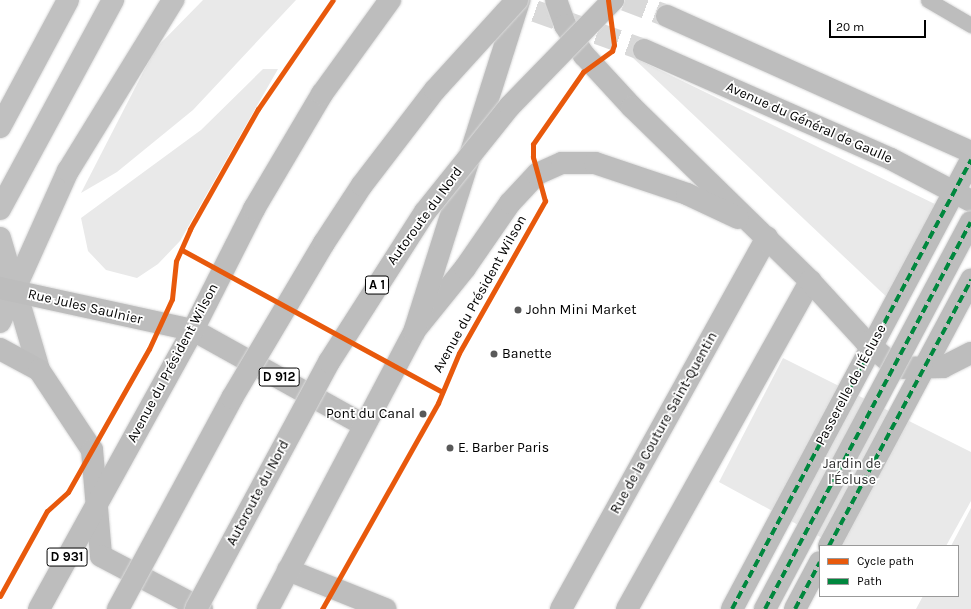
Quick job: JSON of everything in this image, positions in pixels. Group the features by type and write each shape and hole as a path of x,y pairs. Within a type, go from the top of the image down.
{"main road":[{"path":"0,127 68,0"},
{"path":"0,209 113,0"},
{"path":"0,322 8,289 68,171 173,0"},
{"name":"Avenue du Président Wilson","path":"39,609 193,330 254,209 322,94 390,0"},
{"path":"414,332 518,0"},
{"path":"118,609 232,398 324,243 362,185 435,90 518,0"},
{"path":"556,0 565,25 584,55 632,107 810,281 866,342 897,368 942,367 971,353"},
{"name":"Autoroute du Nord","path":"196,609 330,362 416,224 505,112 613,0"},
{"path":"666,16 971,152"},
{"name":"Avenue du Général de Gaulle","path":"644,50 891,159 971,201"},
{"name":"Passerelle de l'Écluse","path":"732,609 971,160"},
{"path":"268,609 414,332 465,268 510,203 537,174 562,163 595,164 687,194 761,232"},
{"path":"766,609 971,222"},
{"name":"Rue de la Couture Saint-Quentin","path":"562,609 761,232"},
{"path":"0,238 8,289 39,370 92,450 95,506 101,556 202,609"},
{"path":"829,545 971,280"},
{"path":"627,609 810,281"},
{"name":"Rue Jules Saulnier","path":"8,289 193,330"},
{"name":"D 912","path":"193,330 364,425"},
{"path":"0,349 39,370"},
{"path":"795,609 819,564"},
{"path":"288,570 385,609"}],"lane":[{"path":"928,0 971,25"}],"green space":[{"path":"203,0 296,0 193,110 117,172 81,193 155,49"},
{"path":"631,56 941,207 892,302"},
{"path":"263,69 278,69 180,241 158,264 137,278 106,270 88,251 81,218 201,130"},
{"name":"Jardin de l'Écluse","path":"783,358 971,452 971,501 947,545 835,545 719,482"},
{"path":"971,508 971,609 916,609 922,597 959,597 959,545 952,545"}],"tunnel":[{"path":"504,0 644,50"},
{"path":"625,0 667,16"}],"marked path":[{"path":"732,609 971,160"},
{"path":"765,609 971,222"},
{"path":"830,545 971,280"},
{"path":"795,609 819,564"}],"cycle path":[{"path":"0,596 47,511 68,492 149,349 172,299 176,261 190,229 258,109 333,0"},
{"path":"322,609 438,403 459,353 545,201 533,157 533,144 583,72 612,51 614,45 608,0"},
{"path":"182,250 441,391"}],"place":[{"name":"John Mini Market","path":"518,310"},
{"name":"Banette","path":"494,354"},
{"name":"Pont du Canal","path":"423,414"},
{"name":"E. Barber Paris","path":"450,448"}]}
